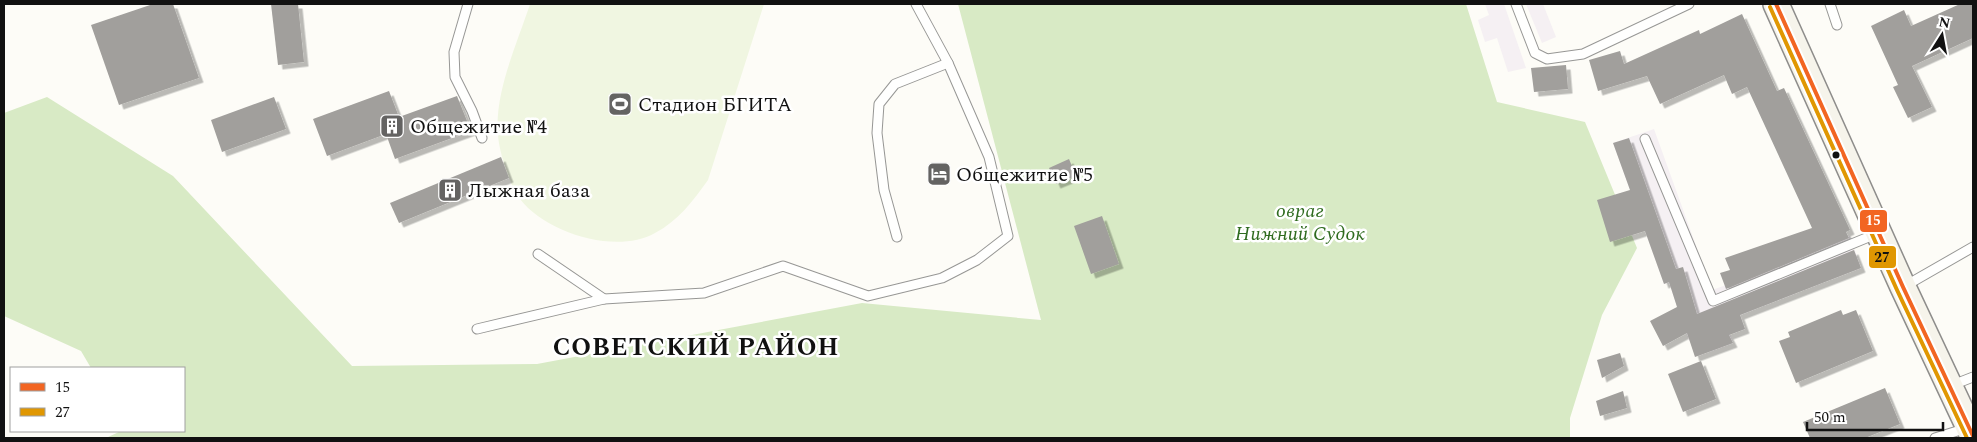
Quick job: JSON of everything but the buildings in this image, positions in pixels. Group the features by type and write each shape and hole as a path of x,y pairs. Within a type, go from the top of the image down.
{"main road":[{"path":"1776,4 1903,287 1971,432"}],"lane":[{"path":"468,4 454,52 455,77 472,111 482,138"},
{"path":"477,329 604,298 704,293 783,266 868,296 942,278 977,260 1008,236 989,157 948,63 916,4"},
{"path":"1516,4 1535,54 1547,60 1583,54 1689,4"},
{"path":"1830,4 1838,25"},
{"path":"897,237 884,190 877,133 879,104 895,84 948,63"},
{"path":"1645,139 1713,301 1879,233"},
{"path":"1903,287 1973,247"},
{"path":"538,254 604,298"},
{"path":"1950,386 1973,377"},
{"path":"1935,438 1971,432"}],"shaded area":[{"path":"1485,4 1504,4 1526,68 1508,72 1497,38 1485,42 1478,20 1489,15"},
{"path":"1526,4 1543,4 1556,37 1542,43"},
{"path":"1654,129 1712,290 1781,266 1779,260 1850,236 1861,268 1740,315 1745,329 1730,334 1733,343 1710,352 1704,336 1689,341 1669,283 1664,284 1613,143"}],"green space":[{"path":"530,4 764,4 708,180 691,203 671,223 655,233 639,239 621,242 583,237 547,222 532,211 516,193 500,150 498,135 499,102"},
{"name":"овраг Нижний Судок","path":"958,4 1466,4 1497,102 1585,122 1637,248 1602,315 1570,418 1570,438 106,438 119,432 185,432 185,367 90,367 81,351 4,316 4,113 47,97 173,176 352,366 537,364 862,303 1041,320"}],"transit line":[{"name":"15","path":"1776,4 1903,287 1973,436"},
{"name":"27","path":"1770,7 1897,290 1967,438"}],"place":[{"name":"Стадион БГИТА","path":"620,104"},
{"name":"Общежитие №4","path":"392,126"},
{"name":"Общежитие №5","path":"939,174"},
{"name":"Лыжная база","path":"450,190"}],"district":[{"name":"СОВЕТСКИЙ РАЙОН","path":"696,346"}]}
